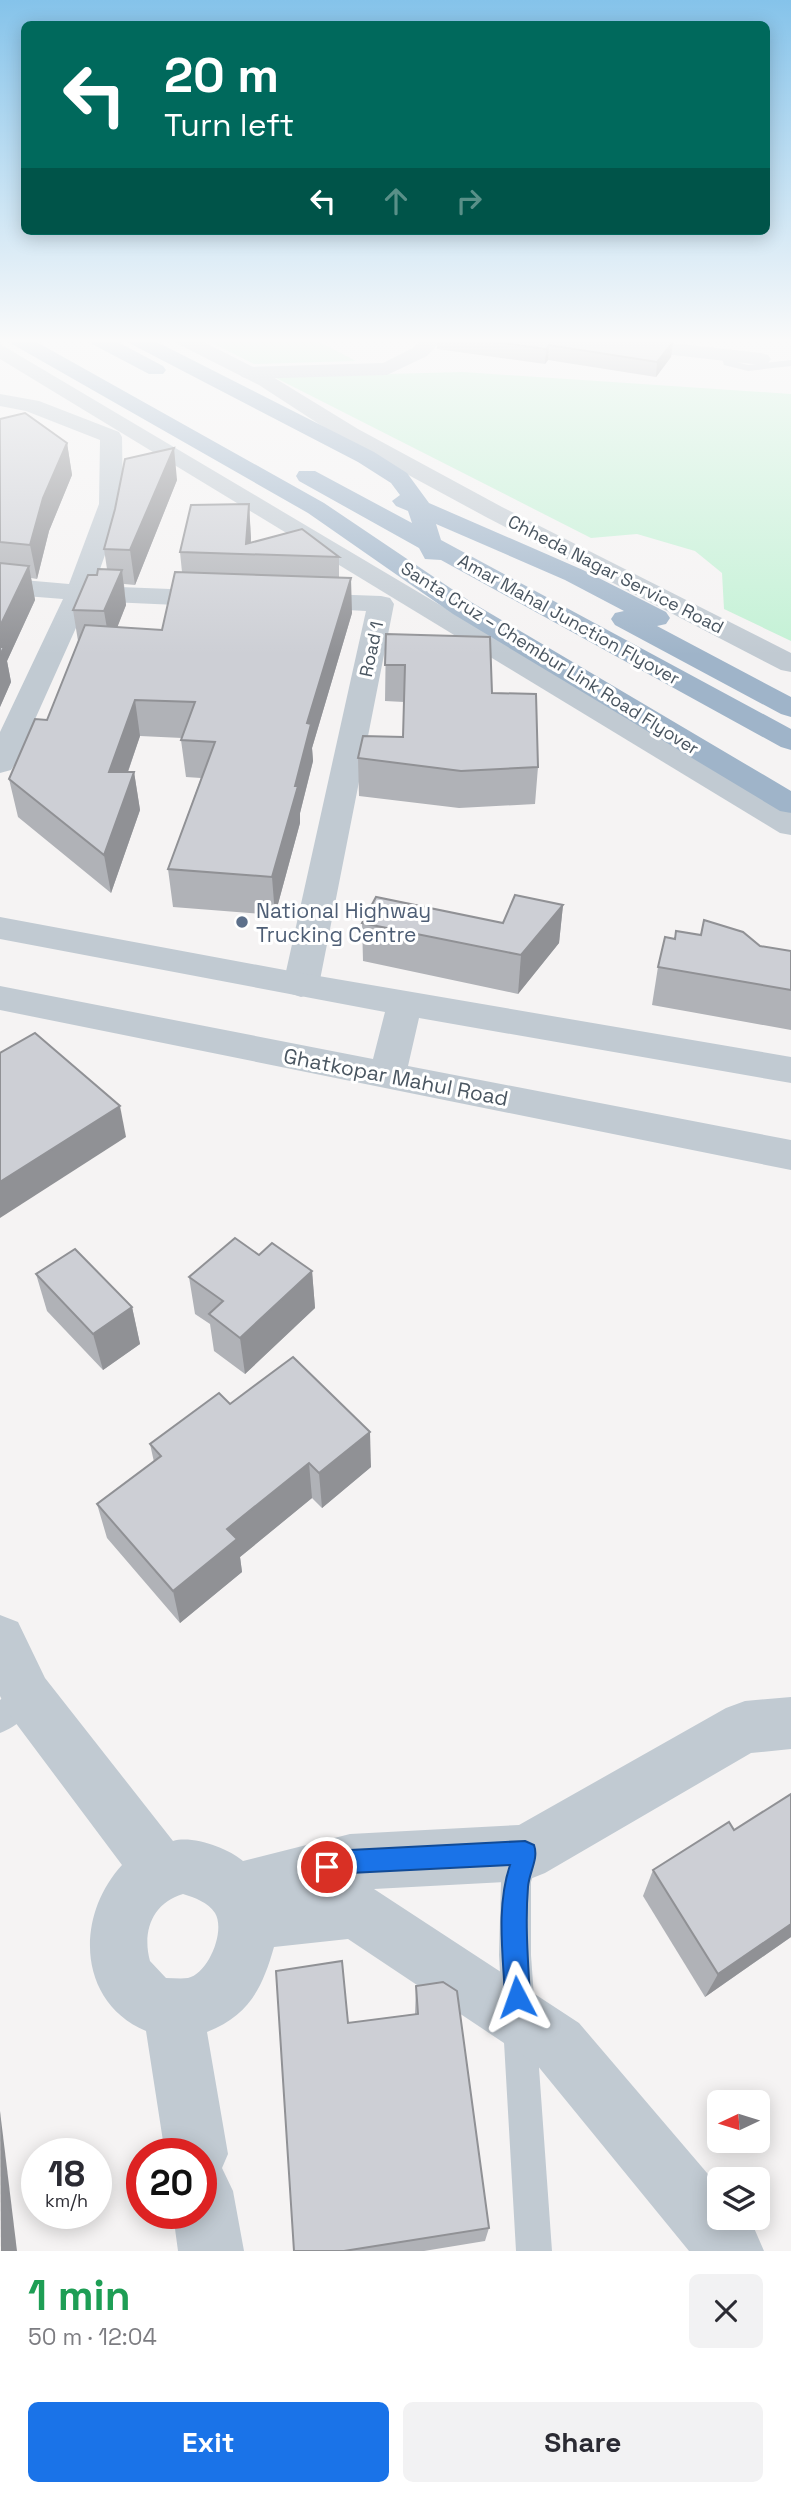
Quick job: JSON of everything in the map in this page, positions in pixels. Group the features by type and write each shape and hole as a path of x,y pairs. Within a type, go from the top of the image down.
{"highway":[{"name":"Santa Cruz – Chembur Link Road Flyover","path":"205,445 316,508 462,608 791,804"},
{"name":"Santa Cruz – Chembur Link Road Flyover","path":"342,445 399,478 415,498 424,520 430,548 452,581 491,610 791,786"},
{"path":"377,445 408,474 415,498"},
{"path":"286,464 346,497 506,604 791,766"},
{"name":"Amar Mahal Junction Flyover","path":"465,527 373,487 791,708"},
{"name":"Amar Mahal Junction Flyover","path":"346,497 791,741"},
{"path":"465,527 494,512"},
{"path":"465,527 574,575 791,688"},
{"path":"340,553 397,531"}],"street":[{"path":"0,764 79,593 111,504 120,445"},
{"path":"144,445 340,553 791,826"},
{"name":"Chheda Nagar Service Road","path":"370,445 494,512 791,664"},
{"name":"Road 1","path":"0,586 79,593 381,604 300,985"},
{"path":"0,928 300,985 791,1070"},
{"name":"Ghatkopar Mahul Road","path":"0,998 791,1155"},
{"path":"387,1075 405,1003"},
{"path":"0,1639 14,1707 163,1872"},
{"path":"241,1906 350,1862 525,1853 745,1727 791,1723"},
{"path":"183,1866 203,1868 222,1877 241,1906 248,1934 243,1957 233,1978 216,1995 195,2007 173,2010 152,2004 133,1991 122,1971 117,1948 120,1924 129,1902 144,1883 163,1872 183,1866"},
{"path":"241,1906 348,1910 363,1913 558,2044 731,2251"},
{"path":"173,2010 193,2138"},
{"path":"207,2229 211,2251"}],"lane":[{"path":"525,1853 516,1882 514,1915 534,2251"}],"green space":[{"path":"408,445 791,445 791,641 724,609 722,573 695,551 637,534 591,538"}],"building":[{"path":"0,445 66,445 43,498 30,545 0,542"},
{"path":"174,448 130,550 104,549 125,459"},
{"path":"249,504 246,544 302,529 339,557 180,552 191,505"},
{"path":"0,563 29,566 0,626"},
{"path":"98,569 122,570 104,611 73,610 88,575 97,575"},
{"path":"175,572 351,578 307,723 311,724 295,786 298,786 272,877 168,869 215,742 181,740 195,702 135,700 109,772 134,772 104,855 9,779 35,719 47,720 85,625 162,630"},
{"path":"386,634 490,637 492,693 536,694 538,767 461,771 358,758 363,736 403,737 405,665 385,665"},
{"path":"515,895 563,905 521,955 362,923 376,897 503,923"},
{"path":"704,920 743,932 760,946 791,951 791,990 658,967 665,937 675,939 676,931 701,935"},
{"path":"35,1033 120,1106 0,1182 0,1053"},
{"path":"235,1238 259,1255 272,1243 312,1271 240,1338 209,1314 223,1301 189,1277"},
{"path":"75,1249 132,1307 93,1334 36,1274"},
{"path":"293,1357 370,1432 319,1473 309,1463 227,1529 237,1539 173,1591 97,1504 161,1456 150,1444 219,1393 230,1404"},
{"path":"791,1794 791,1924 718,1974 653,1870 729,1822 734,1830"},
{"path":"342,1961 348,2023 418,2014 416,1986 443,1982 457,1991 489,2228 344,2251 294,2251 276,1971"}],"place":[{"name":"National Highway Trucking Centre","path":"242,922"}],"route":[{"path":"327,1867 350,1862 525,1853 516,1882 514,1915 517,1997"}]}
